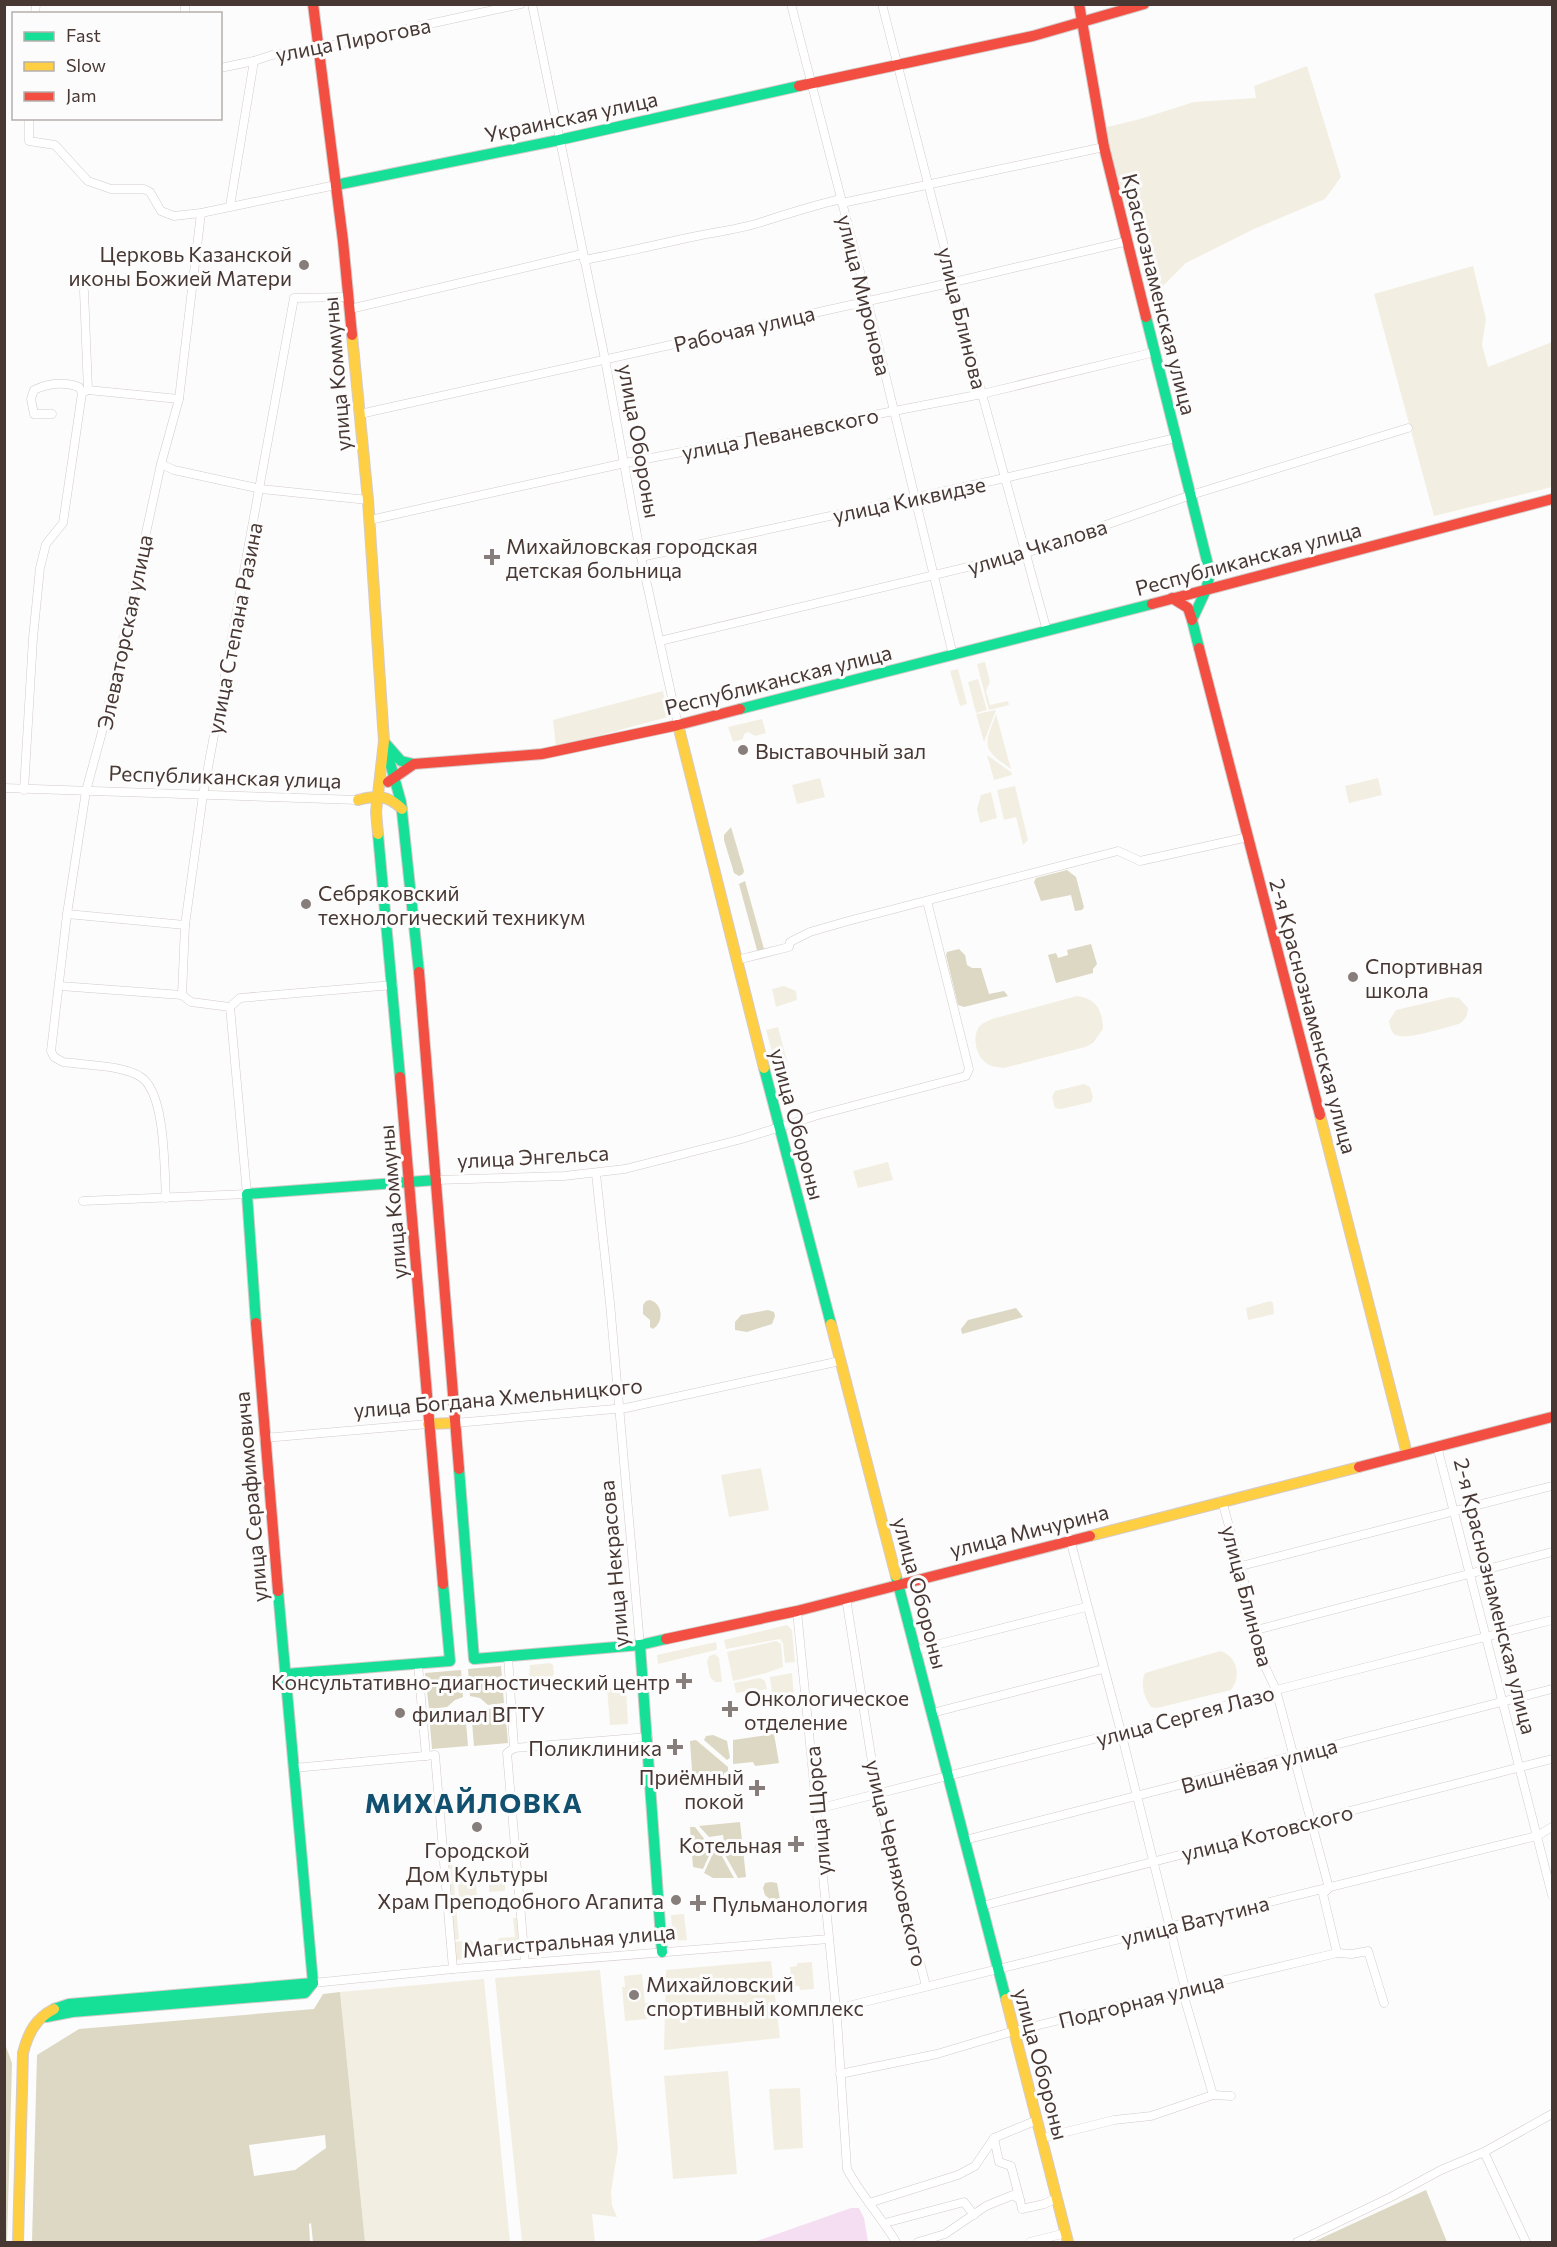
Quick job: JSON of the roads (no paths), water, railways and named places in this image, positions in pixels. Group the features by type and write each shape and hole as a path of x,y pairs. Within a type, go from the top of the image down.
{"street":[{"name":"улица Коммуны","path":"313,4 349,297 370,520 384,741 402,809 416,939 474,1659"},
{"name":"улица Пирогова","path":"222,68 272,55 319,48 521,4"},
{"name":"улица Обороны","path":"532,4 605,359 641,557 678,725 779,1127 1067,2238"},
{"name":"улица Миронова","path":"791,4 867,300 953,655"},
{"name":"улица Блинова","path":"882,4 982,394 1047,632"},
{"name":"Краснознаменская улица","path":"1080,4 1104,147 1210,573 1206,590"},
{"name":"Украинская улица","path":"29,120 28,141 55,146 88,181 111,189 144,189 150,192 161,211 174,216 201,213 559,140 1033,36 1144,4"},
{"path":"230,206 254,61"},
{"path":"350,309 583,257 658,246 842,201 929,186 1104,147"},
{"name":"Элеваторская улица","path":"166,1198 159,1113 152,1090 141,1077 129,1072 63,1062 54,1057 51,1052 67,914 86,791 105,721 160,464 179,399 201,213"},
{"name":"Рабочая улица","path":"360,414 1128,241"},
{"path":"24,790 33,638 40,568 46,544 63,523 85,392 84,291"},
{"name":"улица Степана Разина","path":"182,995 185,925 203,795 261,489 294,298 349,297"},
{"name":"улица Леваневского","path":"370,520 625,463 982,394 1155,352"},
{"path":"52,414 34,414 31,399 34,390 47,384 60,383 79,387 85,392 179,399"},
{"name":"улица Чкалова","path":"660,641 1026,553 1191,495 1408,428"},
{"name":"улица Киквидзе","path":"641,557 1005,478 1176,438"},
{"path":"160,464 174,470 261,489 368,500"},
{"name":"Республиканская улица","path":"378,792 393,778 414,764 542,754 678,725 1047,632 1552,499"},
{"path":"1210,573 1228,584"},
{"path":"1192,620 1206,590"},
{"path":"1172,598 1188,608 1192,620"},
{"name":"2-я Краснознаменская улица","path":"1192,620 1407,1454"},
{"name":"улица Коммуны","path":"384,741 376,812 393,985 450,1661 418,1664"},
{"path":"384,741 401,760 414,764"},
{"name":"Республиканская улица","path":"4,788 358,800"},
{"path":"358,800 378,792 391,798 402,809"},
{"path":"358,800 369,804 376,812 382,805 389,804 402,809"},
{"path":"737,960 789,947 790,942 810,933 1118,852 1140,861 1248,837"},
{"name":"улица Энгельса","path":"83,1201 247,1194 436,1180 596,1174 646,1164 742,1139 966,1076 969,1069 927,901"},
{"path":"67,914 185,925"},
{"path":"60,986 182,995 190,1002 231,1007 240,998 393,985"},
{"name":"улица Серафимовича","path":"231,1007 264,1438 313,1983"},
{"name":"улица Некрасова","path":"596,1174 648,1737 662,1952"},
{"name":"улица Богдана Хмельницкого","path":"264,1438 619,1409 840,1361"},
{"name":"улица Мичурина","path":"474,1659 640,1645 797,1611 1552,1416"},
{"name":"2-я Краснознаменская улица","path":"1437,1446 1552,1895"},
{"path":"1241,1566 1552,1486"},
{"name":"улица Блинова","path":"1222,1501 1241,1566 1263,1662 1276,1690 1312,1820 1329,1888 1323,1894 1337,1953"},
{"path":"1070,1539 1086,1607 1121,1732 1184,1990 1213,2095"},
{"path":"1256,1630 1552,1552"},
{"name":"улица Черняховского","path":"846,1598 877,1793 926,1986"},
{"path":"916,1650 1086,1607"},
{"name":"улица Щорса","path":"797,1611 836,2009 847,2169 856,2186 885,2223 896,2242"},
{"name":"улица Сергея Лазо","path":"817,1809 1260,1697 1276,1690 1552,1620"},
{"path":"508,1656 514,1748"},
{"path":"286,1674 418,1664 426,1756"},
{"path":"932,1713 1103,1668"},
{"name":"Вишнёвая улица","path":"965,1840 1552,1689"},
{"path":"525,1963 507,1753 514,1748 648,1737"},
{"path":"294,1768 435,1755 453,1969"},
{"name":"улица Котовского","path":"982,1906 1552,1759"},
{"name":"улица Ватутина","path":"836,2009 1537,1836 1552,1827"},
{"name":"Магистральная улица","path":"313,1983 453,1969 829,1939"},
{"path":"1337,1953 1352,1954 1368,1951 1384,2003"},
{"name":"Подгорная улица","path":"840,2074 937,2054 1014,2031 1337,1953"},
{"path":"18,2242 23,2053 26,2037 33,2025 41,2018 72,2012 305,1993 313,1983"},
{"path":"1042,2138 1114,2120 1151,2116 1213,2095 1231,2096"},
{"path":"1297,2242 1441,2170 1484,2152 1552,2114"},
{"path":"869,2203 958,2175 975,2166 994,2138 1037,2120"},
{"path":"994,2138 999,2162 1011,2166 1022,2209 1044,2204 1057,2198"},
{"path":"1484,2152 1526,2242"},
{"path":"918,2242 945,2234 987,2206 1013,2195 1020,2200"},
{"path":"885,2223 964,2202 974,2215"},
{"path":"1030,2242 1067,2238"}],"place":[{"name":"Церковь Казанской иконы Божией Матери","path":"304,265"},
{"name":"Михайловская городская детская больница","path":"492,557"},
{"name":"Выставочный зал","path":"743,750"},
{"name":"Себряковский технологический техникум","path":"306,904"},
{"name":"Спортивная школа","path":"1353,977"},
{"name":"Консультативно-диагностический центр","path":"684,1681"},
{"name":"Онкологическое отделение","path":"730,1709"},
{"name":"филиал ВГТУ","path":"400,1713"},
{"name":"Поликлиника","path":"675,1747"},
{"name":"Приёмный покой","path":"757,1788"},
{"name":"Городской Дом Культуры","path":"477,1827"},
{"name":"Котельная","path":"796,1844"},
{"name":"Храм Преподобного Агапита","path":"676,1900"},
{"name":"Пульманология","path":"698,1903"},
{"name":"Михайловский спортивный комплекс","path":"634,1995"}],"district":[{"name":"МИХАЙЛОВКА","path":"474,1802"}]}
